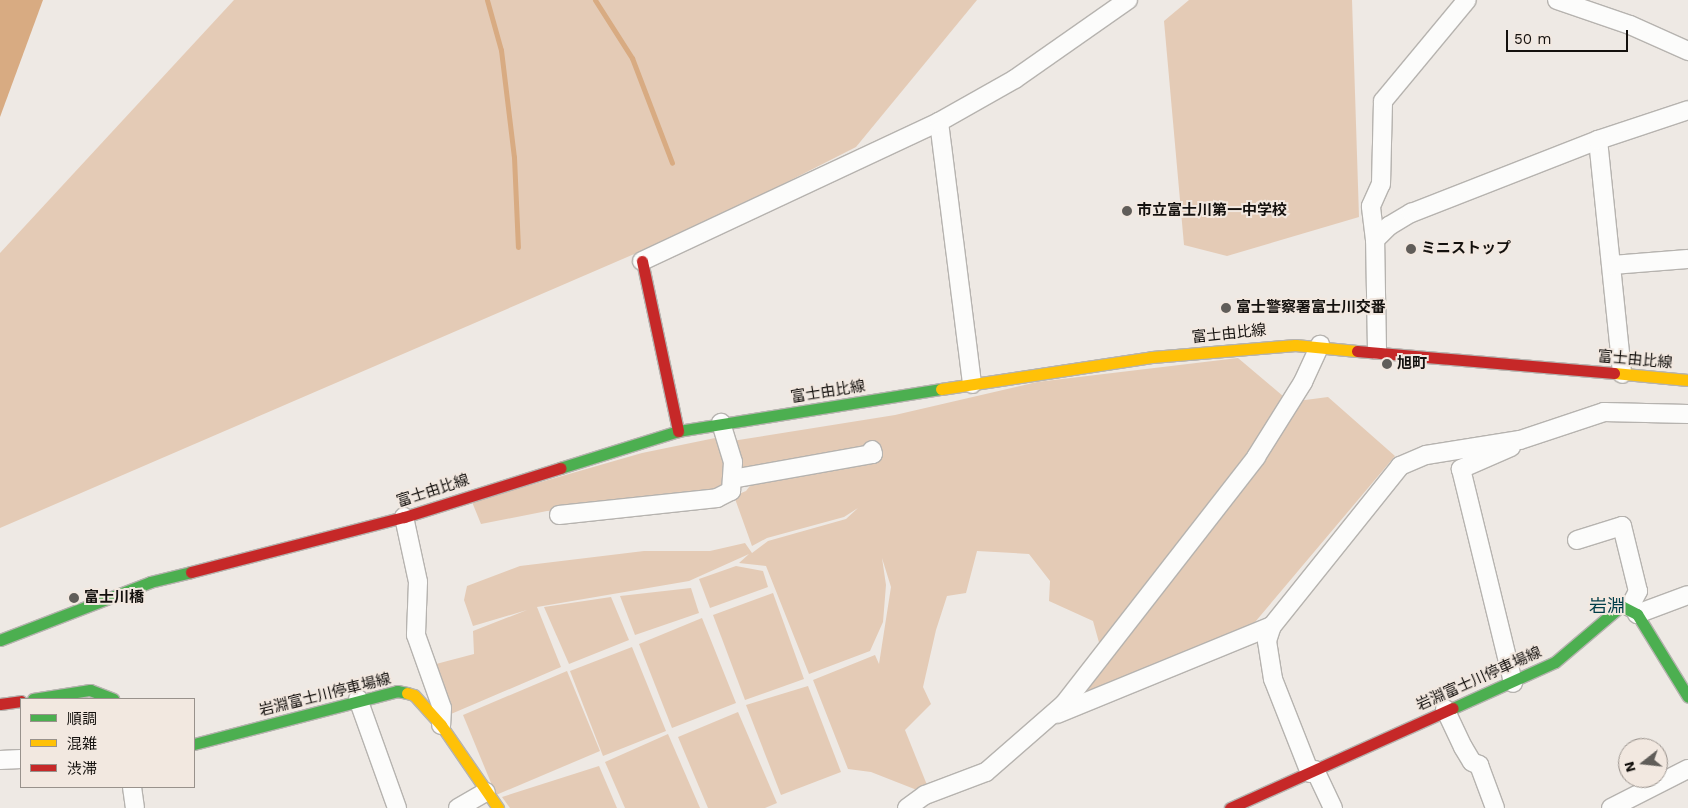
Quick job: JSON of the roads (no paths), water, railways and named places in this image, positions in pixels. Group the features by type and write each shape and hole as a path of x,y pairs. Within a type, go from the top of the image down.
{"main road":[{"path":"642,261 678,431"},
{"name":"富士由比線","path":"0,640 150,582 404,517 678,431 972,384 1152,358 1270,345 1320,345 1688,380"},
{"name":"岩淵富士川停車場線","path":"1230,808 1445,709 1512,683 1554,662 1621,606 1634,610"},
{"path":"1634,610 1688,697"},
{"path":"39,698 90,690 110,698"},
{"name":"岩淵富士川停車場線","path":"195,744 358,699 397,691 414,695 441,725 498,808"},
{"path":"0,704 20,701"}],"street":[{"path":"642,261 939,122 1015,79 1128,0"},
{"path":"1377,350 1375,240 1372,206 1381,184 1383,101 1467,0"},
{"path":"1557,0 1630,25 1688,51"},
{"path":"1375,240 1411,214 1598,140 1688,110"},
{"path":"939,122 972,384"},
{"path":"1598,140 1622,374"},
{"path":"1612,265 1688,259"},
{"path":"907,808 925,795 986,772 1051,716 1203,529 1256,457 1303,382 1320,345"},
{"path":"1333,808 1312,771 1273,679 1267,655 1272,626 1400,466 1426,454 1520,440 1604,412 1688,414"},
{"path":"559,515 717,498 731,491 733,462 721,423"},
{"path":"1512,683 1461,469 1508,450 1520,440"},
{"path":"732,479 873,454 872,450"},
{"path":"404,517 418,582 416,635 442,708 441,725"},
{"path":"1577,540 1622,526 1638,591 1634,610 1688,595"},
{"path":"1051,716 1272,626"},
{"path":"358,699 397,808"},
{"path":"1445,709 1462,747 1472,762 1479,765 1495,808"},
{"path":"0,760 20,759"},
{"path":"1611,808 1688,769"},
{"path":"132,788 135,808"},
{"path":"458,808 486,792"}],"waterway":[{"path":"487,0 501,50 514,157 518,247"},
{"path":"595,0 632,58 672,163"}],"place":[{"name":"市立富士川第一中学校","path":"1127,211"},
{"name":"ミニストップ","path":"1411,249"},
{"name":"富士警察署富士川交番","path":"1226,308"},
{"name":"旭町","path":"1387,364"},
{"name":"富士川橋","path":"74,598"}],"district":[{"name":"岩淵","path":"1607,606"}]}
